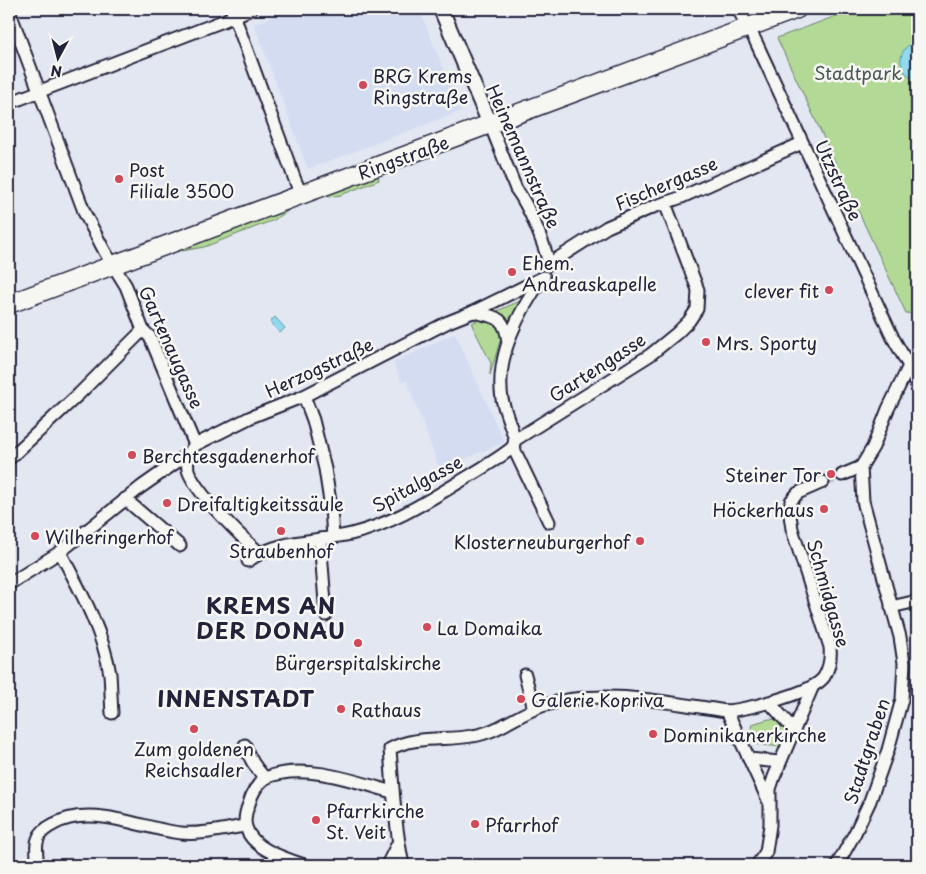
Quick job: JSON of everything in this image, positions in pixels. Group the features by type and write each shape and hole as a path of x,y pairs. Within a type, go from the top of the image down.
{"main road":[{"name":"Ringstraße","path":"9,304 113,265 298,187 490,124 797,9"}],"street":[{"path":"9,103 233,12 251,9"},
{"name":"Heinemannstraße","path":"441,9 516,189 523,198 546,252 549,264"},
{"name":"Utzstraße","path":"738,9 893,338 913,363 917,385"},
{"name":"Gartenaugasse","path":"9,10 85,214 126,286 143,330 150,337 156,350 192,449 188,468 193,480 221,514 260,553"},
{"path":"233,12 298,187"},
{"name":"Fischergasse","path":"549,264 607,227 682,197 802,143"},
{"name":"Gartengasse","path":"514,444 650,355 677,333 697,309 698,290 665,203"},
{"path":"549,264 544,277 526,302 508,342 501,369 502,399 514,444 549,522"},
{"name":"Herzogstraße","path":"9,584 60,552 125,499 192,449 251,417 304,396 544,277"},
{"path":"473,312 493,316 500,320 504,324 508,342"},
{"path":"9,458 79,394 143,330"},
{"path":"842,475 861,467 873,447 888,409 913,363"},
{"path":"304,396 313,420 325,469 333,537"},
{"name":"Spitalgasse","path":"248,561 260,553 282,544 352,534 383,523 452,486 514,444"},
{"name":"Stadtgraben","path":"837,865 856,833 870,801 888,750 902,698 904,663 900,637 863,501 861,467"},
{"name":"Schmidgasse","path":"812,688 823,678 829,667 830,647 792,528 790,501 798,493 824,482"},
{"path":"125,499 180,546"},
{"path":"320,539 326,615"},
{"path":"60,552 85,600 101,639 110,675 112,714"},
{"path":"892,607 917,601"},
{"path":"525,675 534,709"},
{"path":"403,865 398,843 392,792 390,749 398,745 423,739 473,736 489,731 534,709 560,702 597,697 629,698 727,711 741,710 812,688"},
{"path":"757,865 766,852 770,825 770,789 812,688"},
{"path":"770,702 794,730"},
{"path":"727,711 770,804"},
{"path":"245,745 248,756 256,769 265,778"},
{"path":"749,759 780,762"},
{"path":"304,865 261,846 250,838 245,826 246,812 251,795 257,784 265,778 276,774 290,772 337,776 392,792"},
{"path":"36,863 37,840 49,826 61,820 78,817 100,817 182,833 201,833 245,826"},
{"path":"387,865 398,843"}],"shaded area":[{"name":"BRG Krems Ringstraße","path":"295,9 419,9 461,111 308,169 254,24"},
{"path":"455,333 504,442 440,470 407,381 402,382 393,363"}],"green space":[{"name":"Stadtpark","path":"855,9 917,9 917,314 906,313 777,38"},
{"path":"378,175 379,180 341,195 329,197 328,194"},
{"path":"287,209 288,211 274,220 204,247 182,251 181,249"},
{"path":"520,301 509,321 496,313 497,311"},
{"path":"484,319 496,323 502,334 490,375 491,363 472,325 473,322"},
{"path":"769,719 779,720 785,727 786,735 781,747 755,744 751,729 752,724"}],"water":[{"path":"917,42 917,79 905,72 901,60 905,49"},
{"path":"275,317 285,328 280,333 270,322"}],"tunnel":[{"path":"823,482 842,475"}],"place":[{"name":"BRG Krems Ringstraße","path":"363,85"},
{"name":"Post Filiale 3500","path":"119,179"},
{"name":"Ehem. Andreaskapelle","path":"512,272"},
{"name":"clever fit","path":"829,290"},
{"name":"Mrs. Sporty","path":"706,342"},
{"name":"Berchtesgadenerhof","path":"132,455"},
{"name":"Steiner Tor","path":"831,474"},
{"name":"Dreifaltigkeitssäule","path":"167,503"},
{"name":"Höckerhaus","path":"824,509"},
{"name":"Straubenhof","path":"281,531"},
{"name":"Wilheringerhof","path":"35,536"},
{"name":"Klosterneuburgerhof","path":"640,541"},
{"name":"La Domaika","path":"427,627"},
{"name":"Bürgerspitalskirche","path":"358,643"},
{"name":"Galerie Kopriva","path":"521,699"},
{"name":"Rathaus","path":"341,709"},
{"name":"Zum goldenen Reichsadler","path":"194,729"},
{"name":"Dominikanerkirche","path":"653,734"},
{"name":"Pfarrkirche St. Veit","path":"316,820"},
{"name":"Pfarrhof","path":"475,824"}],"district":[{"name":"KREMS AN DER DONAU","path":"271,616"},
{"name":"INNENSTADT","path":"236,697"}]}
